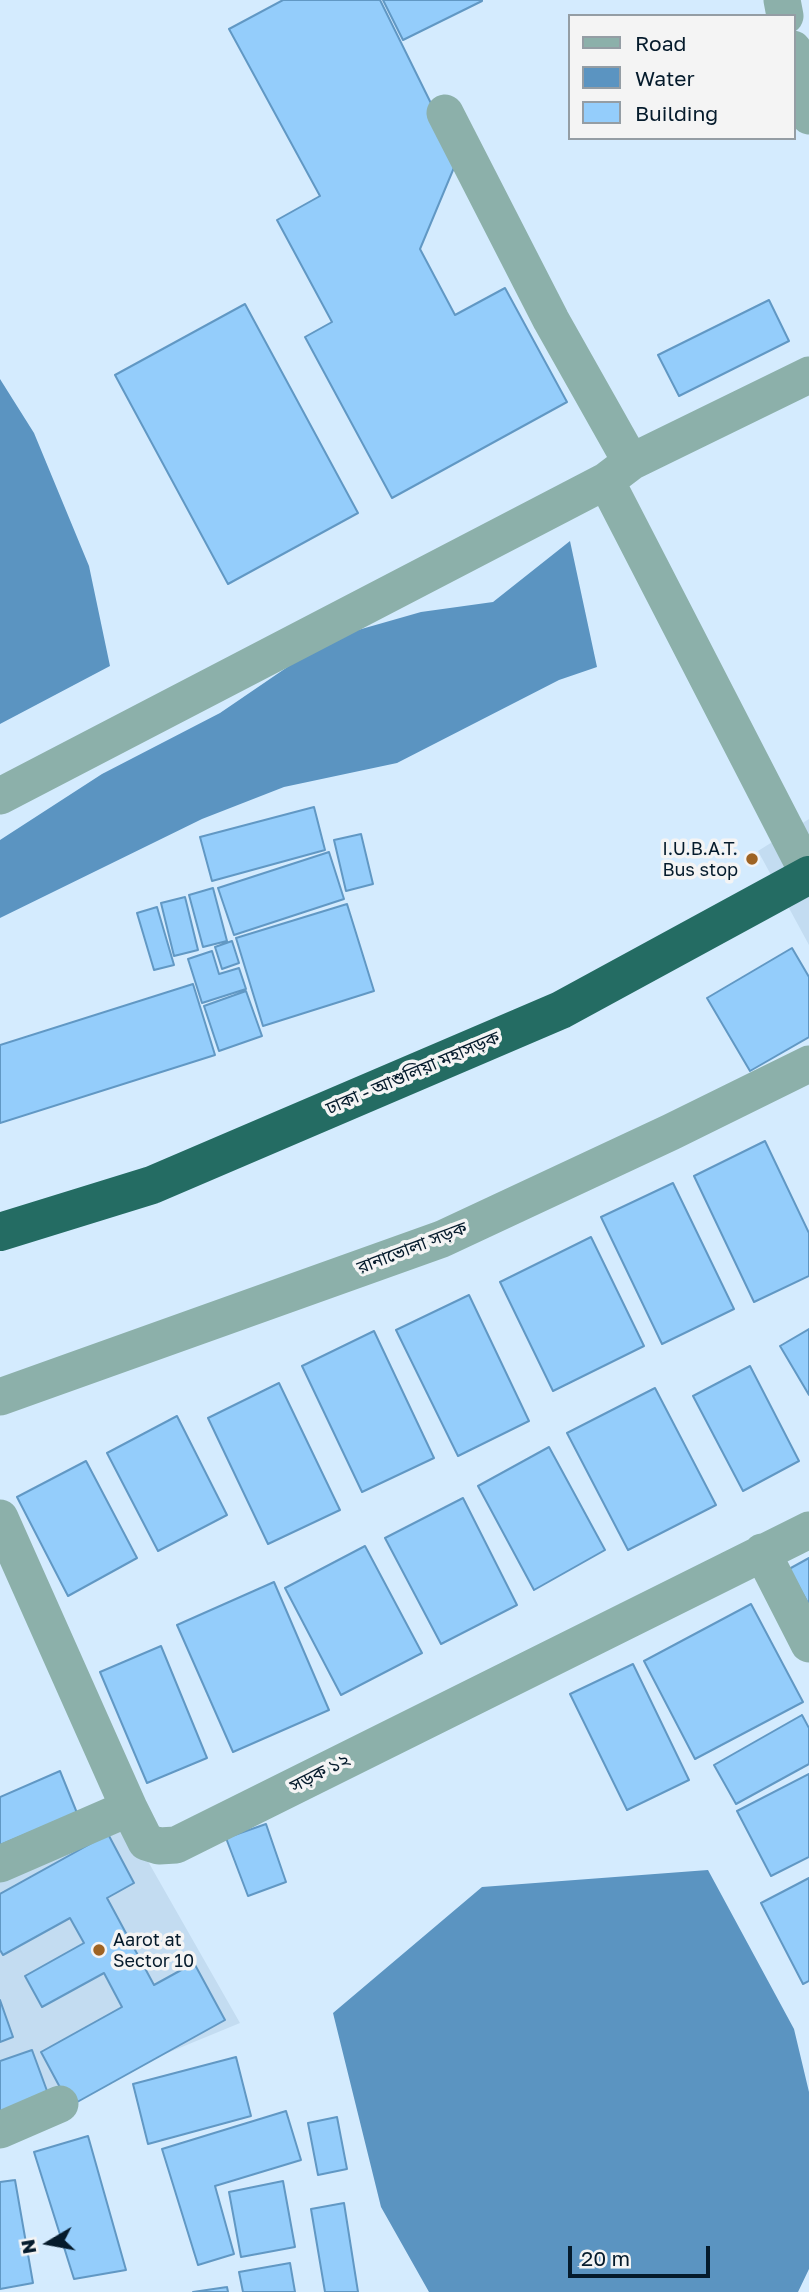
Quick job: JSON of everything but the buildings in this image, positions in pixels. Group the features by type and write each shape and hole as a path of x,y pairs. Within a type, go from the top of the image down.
{"highway":[{"name":"ঢাকা - আশুলিয়া মহাসড়ক","path":"0,1232 152,1185 561,1010 809,875"}],"street":[{"path":"795,57 809,116"},
{"path":"445,113 551,320 618,471 809,875"},
{"path":"0,796 618,471 809,374"},
{"name":"রানাভোলা সড়ক","path":"0,1397 442,1239 809,1064"},
{"name":"সড়ক ১২","path":"0,1518 129,1808 146,1842 159,1846 176,1845 809,1530"},
{"path":"762,1552 809,1644"},
{"path":"0,1864 129,1808"},
{"path":"0,2130 60,2104"}],"shaded area":[{"path":"809,819 809,945 758,851"},
{"name":"Aarot at Sector 10","path":"125,1821 240,2023 0,2122 0,1877"}],"water":[{"path":"0,379 34,433 89,566 110,666 0,724"},
{"path":"570,541 597,667 559,680 397,763 284,787 202,819 0,918 0,840 102,774 220,713 330,638 421,612 493,602"},
{"path":"708,1870 794,2029 809,2092 809,2269 798,2292 429,2292 381,2207 333,2013 482,1887"}],"place":[{"name":"I.U.B.A.T. Bus stop","path":"752,859"},
{"name":"Aarot at Sector 10","path":"99,1950"}]}
